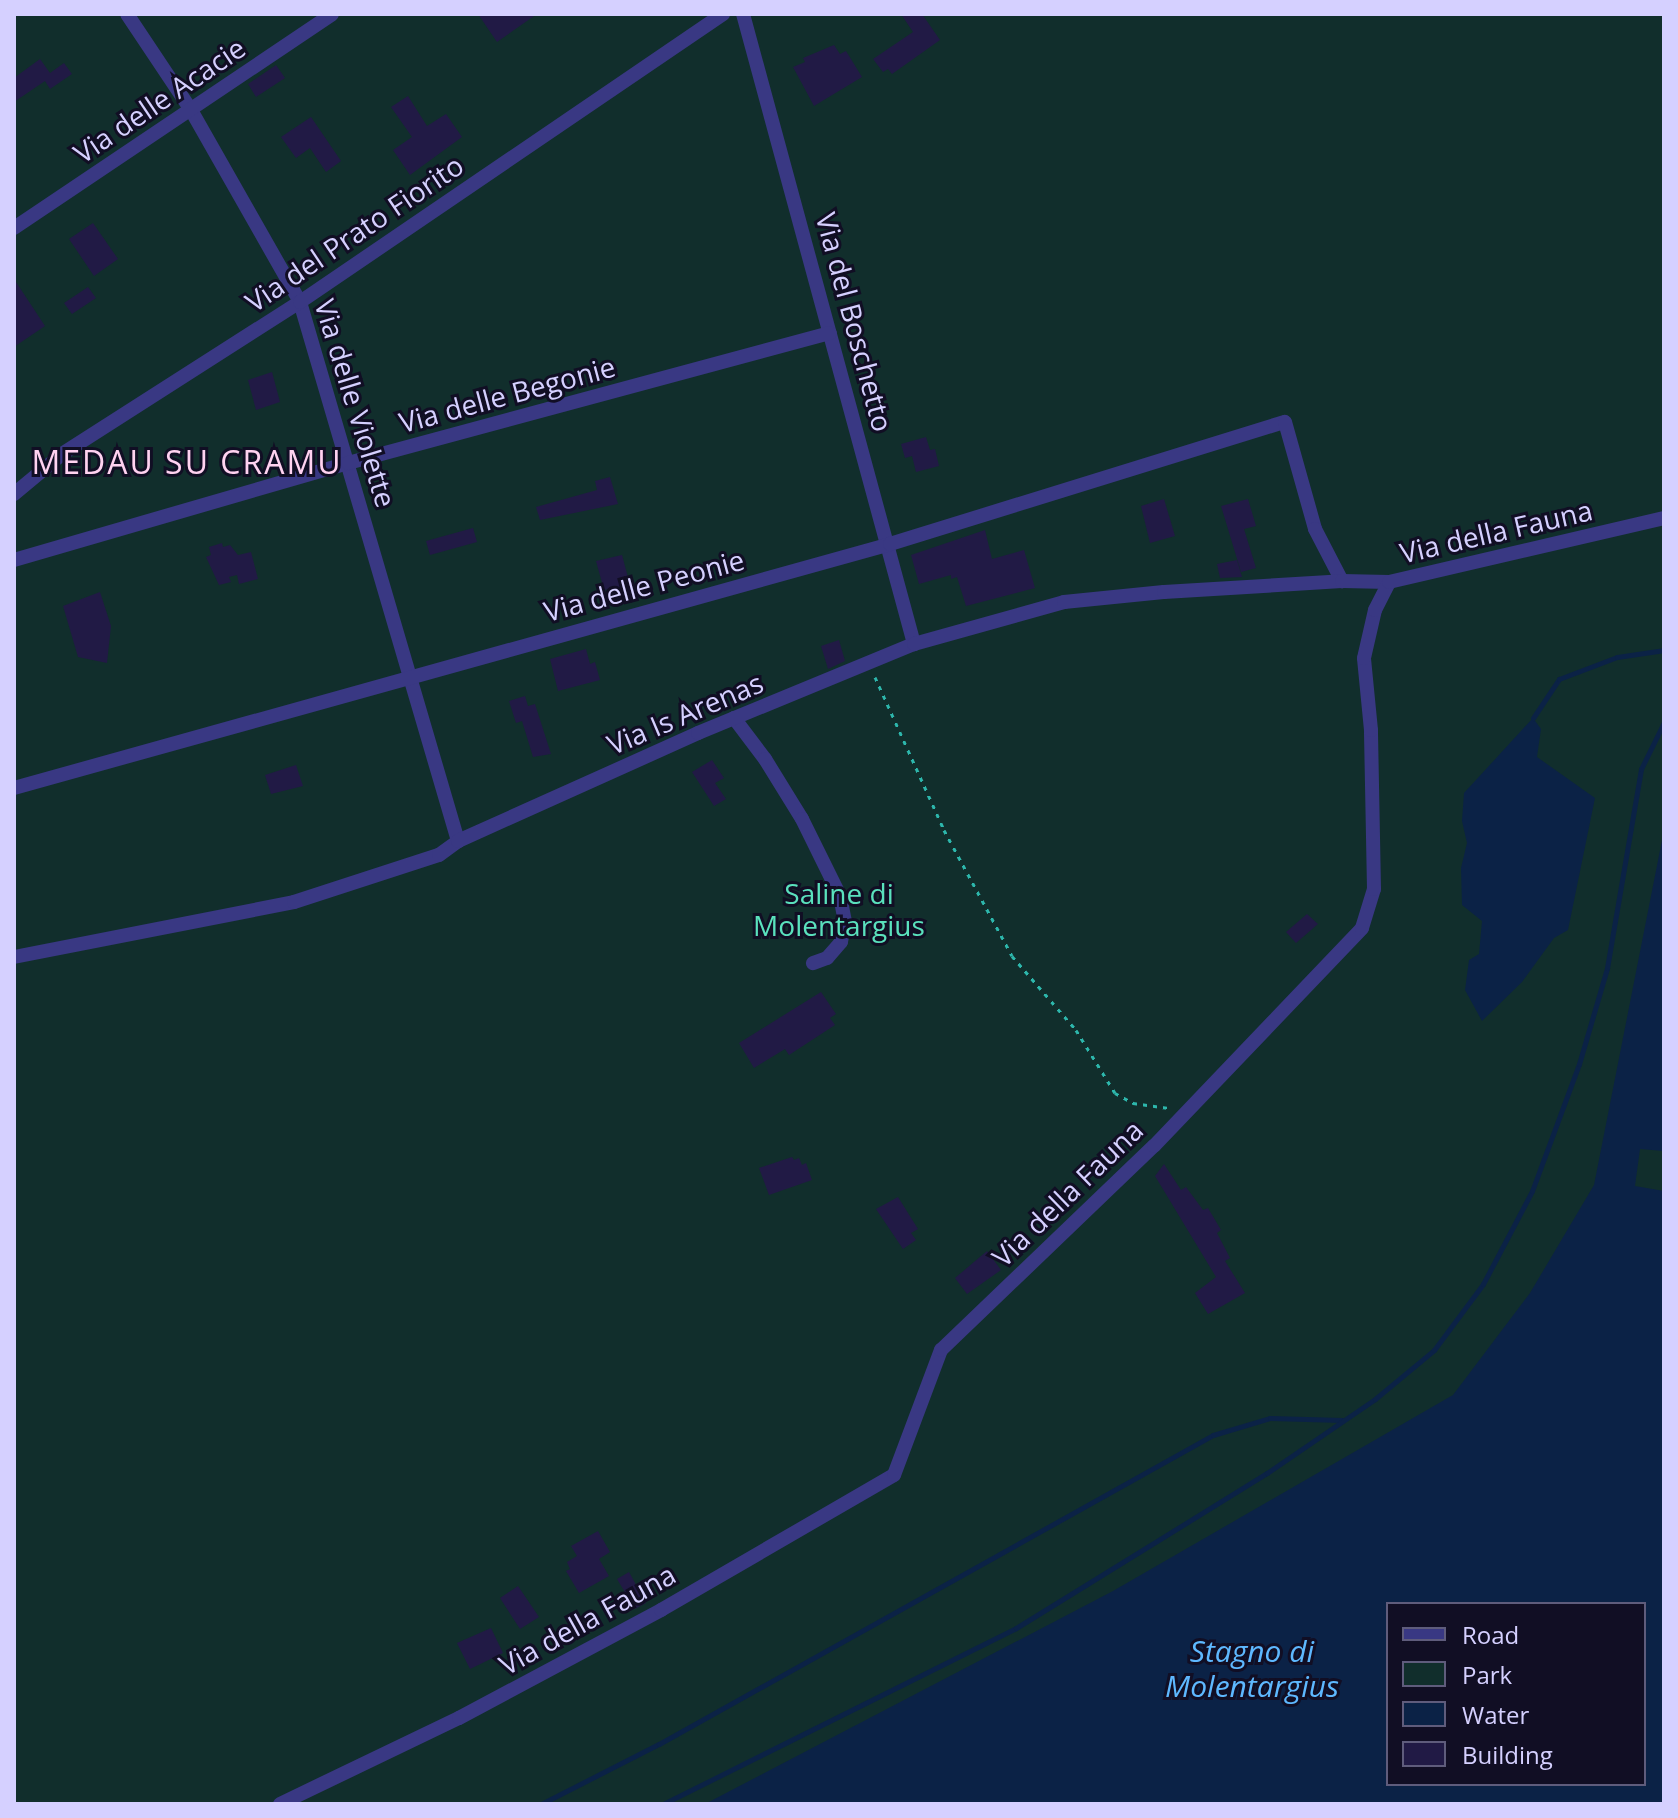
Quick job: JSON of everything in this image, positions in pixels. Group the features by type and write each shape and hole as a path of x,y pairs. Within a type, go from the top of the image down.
{"street":[{"name":"Via delle Violette","path":"127,14 191,110 300,302 458,841"},
{"name":"Via delle Acacie","path":"14,228 332,14"},
{"name":"Via del Prato Fiorito","path":"14,494 62,454 300,302 723,14"},
{"name":"Via del Boschetto","path":"743,14 890,544 914,644"},
{"name":"Via delle Begonie","path":"14,560 348,463 830,333"},
{"name":"Via delle Peonie","path":"14,788 890,544 1285,422 1315,529 1342,581"},
{"name":"Via della Fauna","path":"280,1804 459,1718 661,1610 894,1475 941,1350 1180,1119 1362,928 1374,889 1371,730 1364,658 1375,610 1389,582 1664,518"},
{"name":"Via Is Arenas","path":"14,957 294,902 439,855 458,841 734,718 914,644 1064,602 1164,592 1342,581 1389,582"},
{"path":"734,718 765,759 802,819 840,896 845,921 841,942 827,958 813,963"}],"path":[{"path":"869,664 944,830 1012,956 1076,1030 1115,1093 1133,1103 1168,1106 1180,1119"}],"green space":[{"name":"Saline di Molentargius","path":"14,14 1664,14 1664,1804 14,1804"}],"water":[{"path":"1533,718 1541,729 1537,757 1595,798 1568,930 1554,938 1522,982 1482,1021 1465,990 1469,960 1479,954 1482,921 1462,905 1461,868 1467,843 1462,821 1464,793"},
{"name":"Stagno di Molentargius","path":"1664,830 1664,1151 1640,1149 1635,1186 1664,1191 1664,1804 705,1804 1113,1591 1453,1395 1530,1293 1594,1185"}],"building":[{"path":"478,14 537,14 497,42"},
{"path":"901,14 922,14 940,40 892,74 888,69 883,72 873,59 913,32"},
{"path":"834,45 840,54 846,51 862,77 814,106 793,67 805,62 803,58"},
{"path":"40,59 50,73 64,63 72,74 50,89 45,81 14,102 14,78"},
{"path":"276,65 285,78 256,97 248,84"},
{"path":"408,96 427,126 446,114 462,137 410,175 393,150 412,137 391,107"},
{"path":"311,117 341,161 326,172 310,148 296,158 281,137"},
{"path":"93,223 118,259 94,276 69,239"},
{"path":"14,279 45,326 14,347"},
{"path":"88,287 96,298 72,314 64,303"},
{"path":"272,372 280,402 256,410 248,380"},
{"path":"926,437 930,450 935,449 939,466 916,472 912,456 905,458 901,444"},
{"path":"610,477 618,504 540,520 536,507 597,490 595,481"},
{"path":"1164,499 1175,536 1150,543 1141,506"},
{"path":"1248,499 1256,526 1244,529 1256,568 1241,572 1221,506"},
{"path":"473,528 477,542 430,555 426,541"},
{"path":"985,530 992,559 1024,550 1035,588 966,606 957,577 951,579 951,575 919,584 911,555"},
{"path":"222,543 223,547 230,545 238,555 251,552 258,579 239,584 237,575 229,577 231,582 219,585 206,557 211,555 209,547"},
{"path":"622,555 630,585 604,590 596,561"},
{"path":"1237,560 1242,577 1220,578 1217,564"},
{"path":"100,592 111,626 107,663 78,657 63,606"},
{"path":"839,640 845,661 828,669 821,646"},
{"path":"586,649 590,664 595,662 600,680 558,691 550,659"},
{"path":"525,696 528,706 535,704 551,754 533,757 522,721 516,723 509,701"},
{"path":"712,760 724,778 715,783 726,799 714,806 692,772"},
{"path":"296,765 303,786 271,794 265,775"},
{"path":"1307,914 1318,924 1296,943 1286,932"},
{"path":"821,992 836,1014 830,1018 835,1025 789,1055 785,1049 754,1068 739,1043"},
{"path":"792,1157 794,1160 799,1158 802,1165 806,1163 812,1180 769,1195 759,1168"},
{"path":"1164,1164 1181,1190 1186,1187 1203,1210 1208,1208 1221,1230 1217,1233 1230,1258 1225,1261 1245,1293 1208,1314 1195,1293 1216,1277 1155,1176"},
{"path":"898,1197 918,1229 911,1233 916,1240 903,1249 876,1209"},
{"path":"987,1251 1001,1270 967,1294 955,1278"},
{"path":"598,1531 610,1552 599,1559 609,1576 579,1593 566,1571 570,1569 567,1562 577,1556 571,1546"},
{"path":"629,1572 646,1603 635,1609 617,1579"},
{"path":"518,1586 539,1617 520,1629 500,1598"},
{"path":"491,1628 503,1653 470,1669 457,1643"}],"waterway":[{"path":"1533,718 1559,679 1617,657 1664,650"},
{"path":"663,1804 1016,1628 1267,1473 1375,1399 1434,1350 1483,1284 1532,1191 1579,1064 1607,968 1641,769 1664,722"},
{"path":"541,1804 659,1744 1213,1435 1270,1418 1342,1420"}],"district":[{"name":"MEDAU SU CRAMU","path":"187,462"}]}
